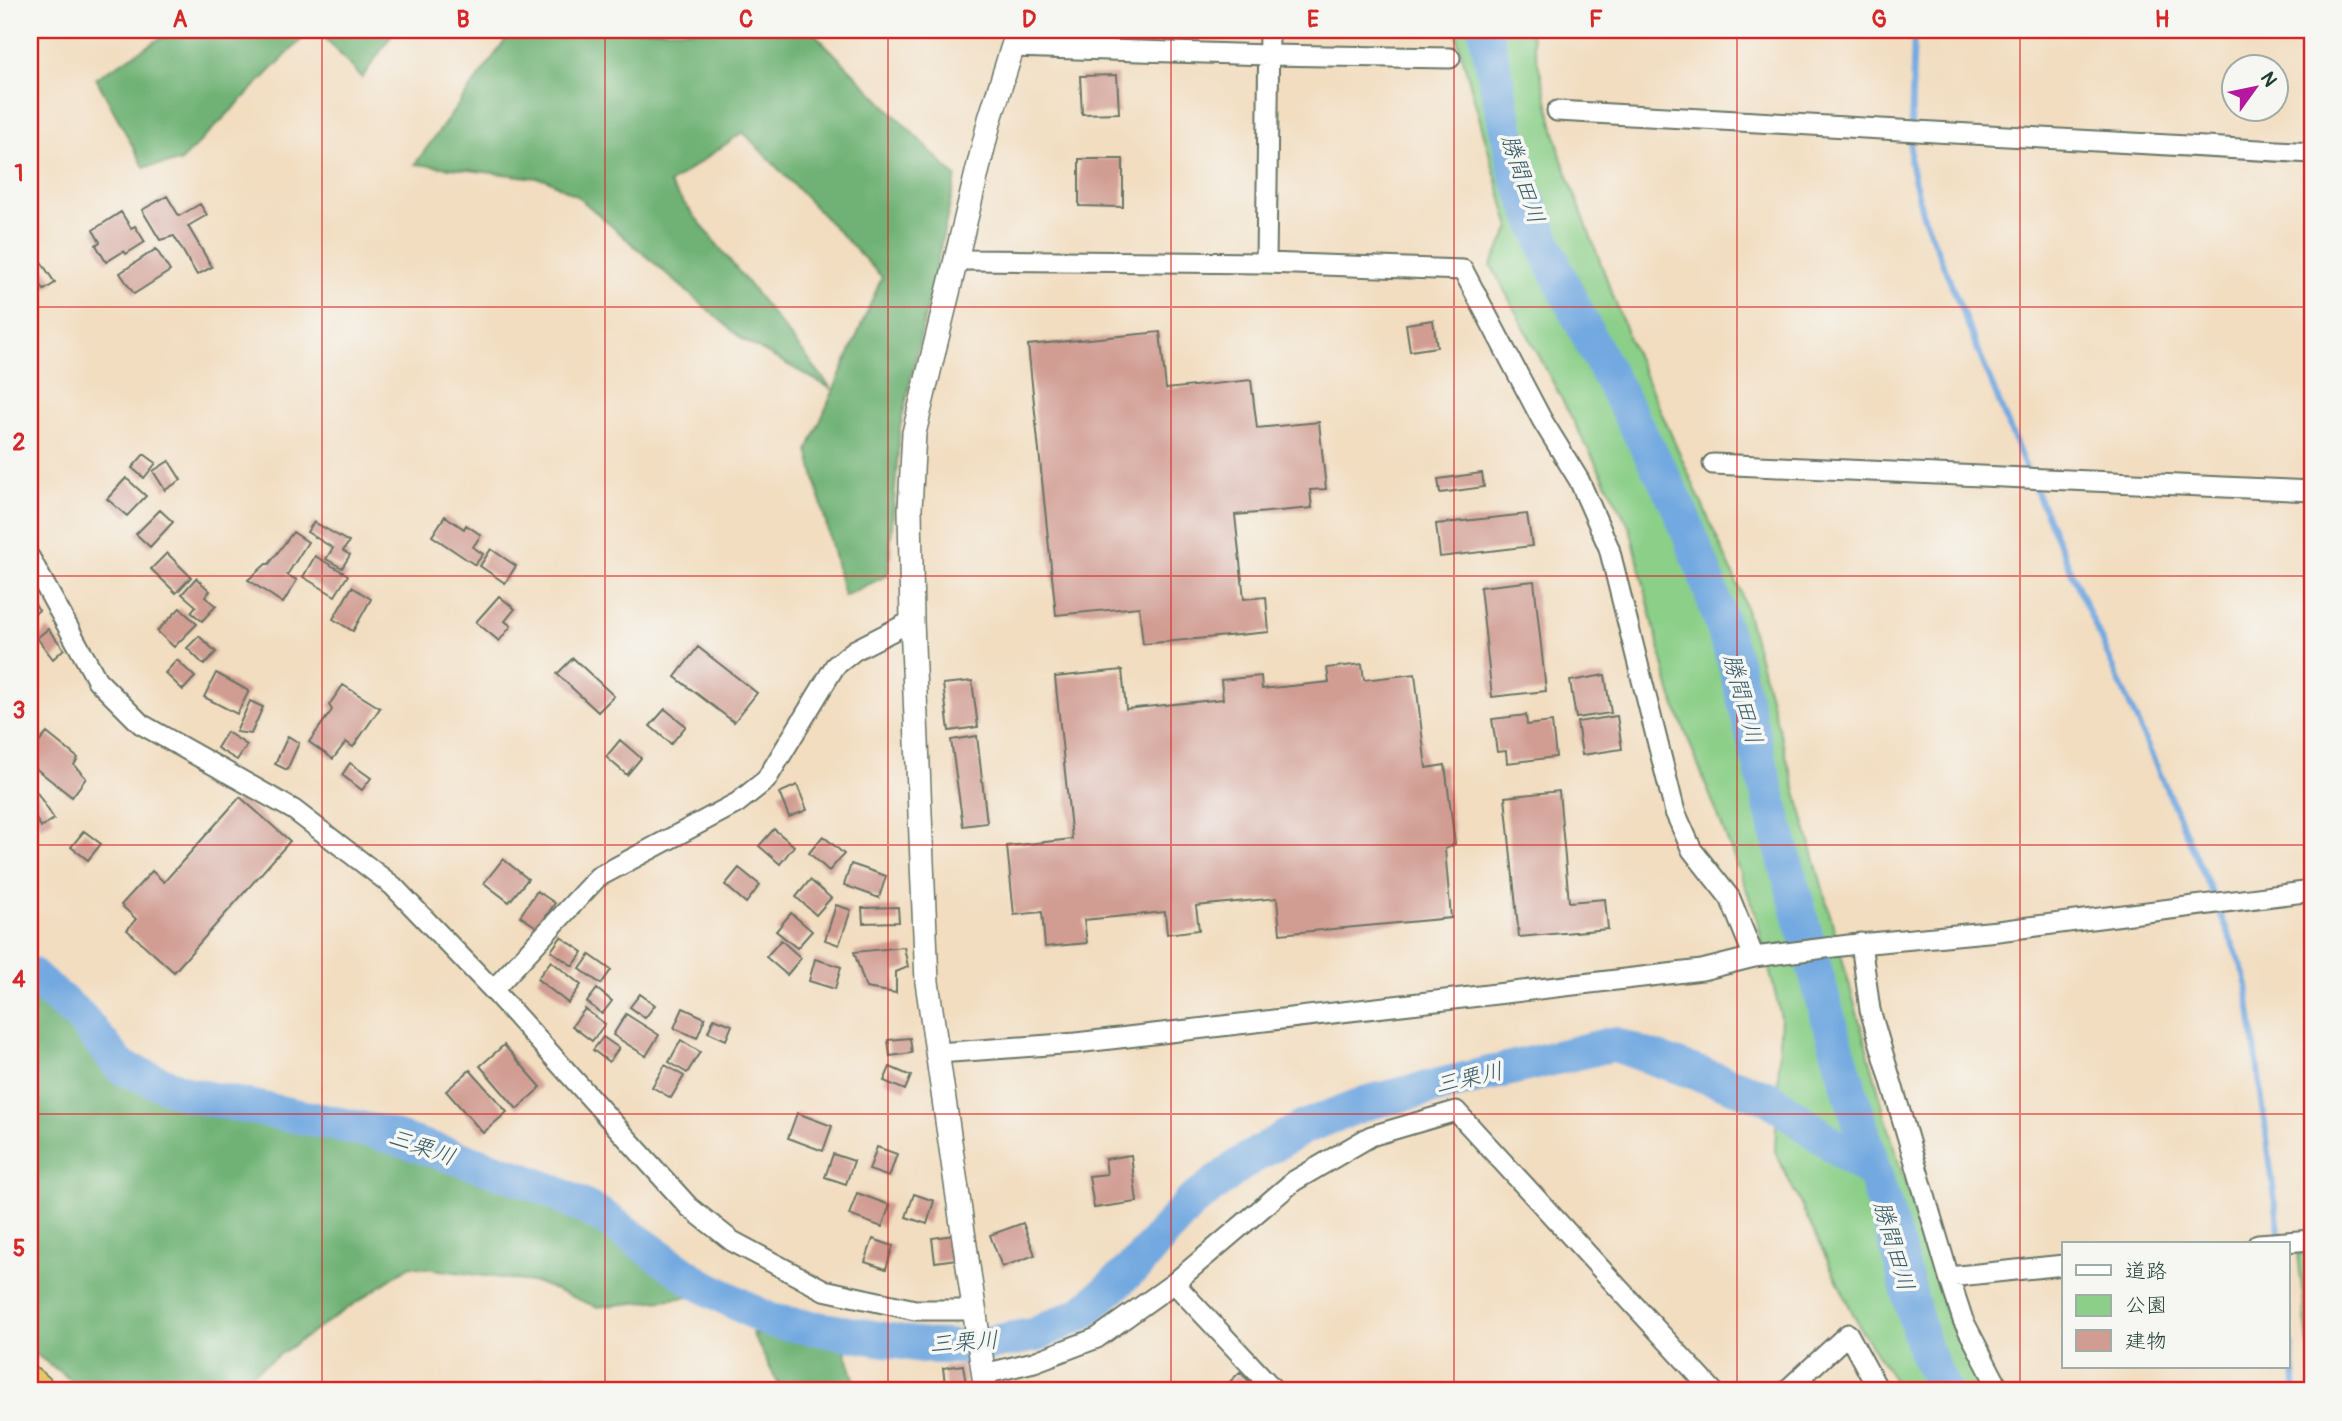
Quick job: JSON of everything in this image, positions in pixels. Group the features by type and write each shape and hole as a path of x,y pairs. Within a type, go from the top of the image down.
{"highway":[{"path":"30,1385 37,1391"}],"street":[{"path":"1266,263 1269,30"},
{"path":"1450,58 1268,55 1016,38 990,119 914,433 910,509 927,982 985,1383 1097,1338 1174,1283 1294,1181 1371,1136 1456,1111 1713,1391"},
{"path":"1557,111 2312,153"},
{"path":"955,258 1266,263 1463,270 1542,420 1579,480 1609,548 1675,812 1692,850 1730,898 1760,956"},
{"path":"1713,464 2312,491"},
{"path":"30,558 97,680 141,724 295,810 393,886 493,990 689,1207 732,1241 824,1290 915,1310 974,1310"},
{"path":"493,990 598,877 737,803 765,780 835,666 855,650 912,621"},
{"path":"938,1053 1076,1044 1702,970 1760,956 1855,944 1998,931 2312,891"},
{"path":"1855,944 1870,1010 1949,1277 1963,1320 2000,1391"},
{"path":"2286,1242 2312,1240"},
{"path":"1949,1277 2062,1265"},
{"path":"1174,1283 1275,1391"},
{"path":"1786,1391 1848,1334 1879,1391"}],"green space":[{"path":"169,30 311,30 180,162 144,167 96,78 167,34"},
{"path":"318,30 395,30 362,78"},
{"path":"513,30 811,30 956,177 900,428 888,575 844,596 808,450 882,277 743,132 669,184 832,389 743,340 577,196 546,179 415,164"},
{"path":"1457,30 1530,30 1561,157 1631,344 1741,592 1894,1147 1949,1322 1986,1391 1901,1391 1861,1330 1775,1151 1781,1017 1755,912 1670,692 1630,528 1491,265 1510,228"},
{"path":"30,975 163,1096 330,1122 541,1181 709,1295 597,1307 538,1283 410,1266 245,1378 193,1391 86,1391 30,1350"},
{"path":"2312,1253 2312,1380 2298,1254"},
{"path":"752,1333 843,1344 858,1391 782,1391"},
{"path":"545,1376 558,1391 505,1391"}],"building":[{"path":"1117,75 1119,113 1082,114 1080,76"},
{"path":"1079,159 1123,159 1123,207 1079,206"},
{"path":"167,196 179,216 200,204 207,215 188,226 212,267 197,275 174,236 160,240 142,210"},
{"path":"121,212 131,228 135,226 145,242 106,262 96,245 100,242 93,230"},
{"path":"30,245 55,283 44,290 30,268"},
{"path":"156,249 170,271 134,294 120,273"},
{"path":"1433,320 1437,347 1410,351 1406,324"},
{"path":"1160,332 1166,389 1251,380 1257,428 1319,422 1326,489 1310,490 1312,508 1235,515 1244,599 1266,597 1269,632 1143,644 1139,607 1056,615 1028,345"},
{"path":"144,454 156,463 144,478 132,468"},
{"path":"169,461 181,480 165,490 153,471"},
{"path":"1482,473 1484,487 1440,493 1438,479"},
{"path":"126,478 146,496 127,516 107,499"},
{"path":"160,510 173,522 150,547 136,534"},
{"path":"1527,514 1532,546 1440,557 1436,524"},
{"path":"445,516 464,529 466,525 481,535 473,547 483,554 475,565 432,536"},
{"path":"314,522 349,542 343,551 350,555 342,568 326,559 333,548 307,532"},
{"path":"293,532 308,542 287,575 297,580 283,603 248,580 269,564"},
{"path":"491,549 516,566 505,583 480,566"},
{"path":"167,553 191,577 176,593 151,569"},
{"path":"315,556 348,575 335,596 303,577"},
{"path":"196,578 210,591 205,597 216,606 202,621 191,612 196,606 182,594"},
{"path":"1534,581 1546,691 1492,697 1480,587"},
{"path":"352,587 371,599 353,631 333,619"},
{"path":"499,596 515,609 505,621 511,626 499,641 476,622"},
{"path":"30,598 39,610 30,618"},
{"path":"180,608 197,624 174,647 157,631"},
{"path":"48,629 64,649 53,659 37,638"},
{"path":"199,636 216,652 204,665 187,648"},
{"path":"698,647 757,693 734,722 675,677"},
{"path":"573,658 614,696 598,712 557,674"},
{"path":"177,660 195,677 183,690 165,673"},
{"path":"1362,664 1364,680 1415,674 1426,768 1445,765 1455,844 1445,849 1451,918 1280,934 1277,898 1196,906 1199,930 1167,934 1165,912 1084,920 1087,943 1045,947 1042,912 1014,915 1007,846 1072,839 1055,677 1122,670 1126,709 1223,699 1221,680 1261,676 1262,689 1329,682 1327,668"},
{"path":"216,673 249,691 237,714 204,697"},
{"path":"1605,675 1611,713 1576,718 1570,681"},
{"path":"972,681 978,727 949,731 943,684"},
{"path":"343,685 380,708 353,747 346,742 333,759 309,742 332,710 329,705"},
{"path":"250,701 263,707 251,734 236,732"},
{"path":"665,709 686,726 671,744 650,726"},
{"path":"1526,715 1527,725 1552,722 1556,757 1507,763 1506,751 1497,752 1492,719"},
{"path":"1617,716 1622,749 1582,755 1577,722"},
{"path":"227,732 247,745 237,760 217,748"},
{"path":"47,733 78,758 74,765 86,778 72,797 30,764 30,753"},
{"path":"288,736 299,743 287,770 275,764"},
{"path":"977,736 987,823 963,826 951,740"},
{"path":"620,740 641,758 627,775 606,757"},
{"path":"350,763 371,778 362,790 342,775"},
{"path":"797,785 807,810 789,817 779,793"},
{"path":"36,791 54,819 41,827 30,809 30,795"},
{"path":"1559,791 1569,902 1605,899 1608,929 1519,937 1505,797"},
{"path":"240,797 290,841 174,972 127,930 136,919 121,905 152,871 164,882"},
{"path":"774,829 794,846 780,864 759,846"},
{"path":"84,831 101,844 88,860 71,847"},
{"path":"823,836 844,854 829,871 809,853"},
{"path":"503,859 528,879 509,902 484,883"},
{"path":"851,864 886,876 879,898 844,885"},
{"path":"739,868 760,885 746,903 725,885"},
{"path":"810,880 831,898 816,915 796,897"},
{"path":"537,891 555,903 538,928 520,916"},
{"path":"836,905 851,910 839,945 825,940"},
{"path":"898,907 899,922 863,923 862,908"},
{"path":"791,913 812,931 797,948 776,931"},
{"path":"561,937 583,952 573,966 551,951"},
{"path":"781,940 801,958 787,975 766,957"},
{"path":"904,947 908,967 896,972 896,993 866,988 854,952"},
{"path":"590,955 611,970 601,984 580,969"},
{"path":"815,959 841,967 835,989 809,981"},
{"path":"551,961 581,985 568,1003 537,979"},
{"path":"597,989 612,1001 602,1014 587,1002"},
{"path":"640,994 655,1005 645,1018 630,1007"},
{"path":"683,1008 705,1018 697,1038 674,1028"},
{"path":"585,1009 605,1024 592,1041 572,1026"},
{"path":"626,1014 659,1035 646,1056 613,1035"},
{"path":"714,1018 732,1025 726,1040 708,1032"},
{"path":"603,1037 619,1048 609,1062 593,1050"},
{"path":"910,1038 912,1053 890,1056 888,1040"},
{"path":"681,1040 700,1052 687,1073 669,1062"},
{"path":"504,1045 541,1087 517,1109 480,1066"},
{"path":"665,1065 684,1076 671,1098 652,1087"},
{"path":"890,1067 911,1076 905,1090 884,1081"},
{"path":"470,1070 507,1112 483,1133 446,1091"},
{"path":"797,1113 832,1126 823,1151 788,1138"},
{"path":"877,1147 897,1154 889,1177 869,1170"},
{"path":"833,1154 854,1161 846,1184 825,1177"},
{"path":"1131,1155 1137,1202 1094,1208 1089,1176 1107,1174 1105,1159"},
{"path":"857,1193 890,1205 882,1227 849,1215"},
{"path":"914,1194 934,1201 927,1224 906,1217"},
{"path":"1023,1223 1035,1255 1002,1267 990,1235"},
{"path":"954,1235 957,1259 935,1262 932,1238"},
{"path":"873,1239 893,1246 886,1269 865,1262"},
{"path":"963,1365 967,1391 946,1391 943,1368"},
{"path":"1240,1372 1259,1391 1220,1391"}],"waterway":[{"name":"勝間田川","path":"1485,30 1517,176 1556,271 1677,503 1704,571 1734,660 1825,1007 1897,1248 1924,1349 1944,1391"},
{"path":"1914,30 1910,161 1922,212 2022,459 2209,886 2246,977 2280,1239"},
{"name":"三栗川","path":"30,974 81,1018 121,1067 190,1095 377,1132 552,1191 602,1216 698,1283 771,1321 925,1346 969,1347 1034,1335 1083,1313 1137,1264 1189,1204 1245,1161 1302,1128 1366,1103 1613,1044 1769,1098 1875,1175"},
{"path":"2290,1330 2296,1391"}]}
